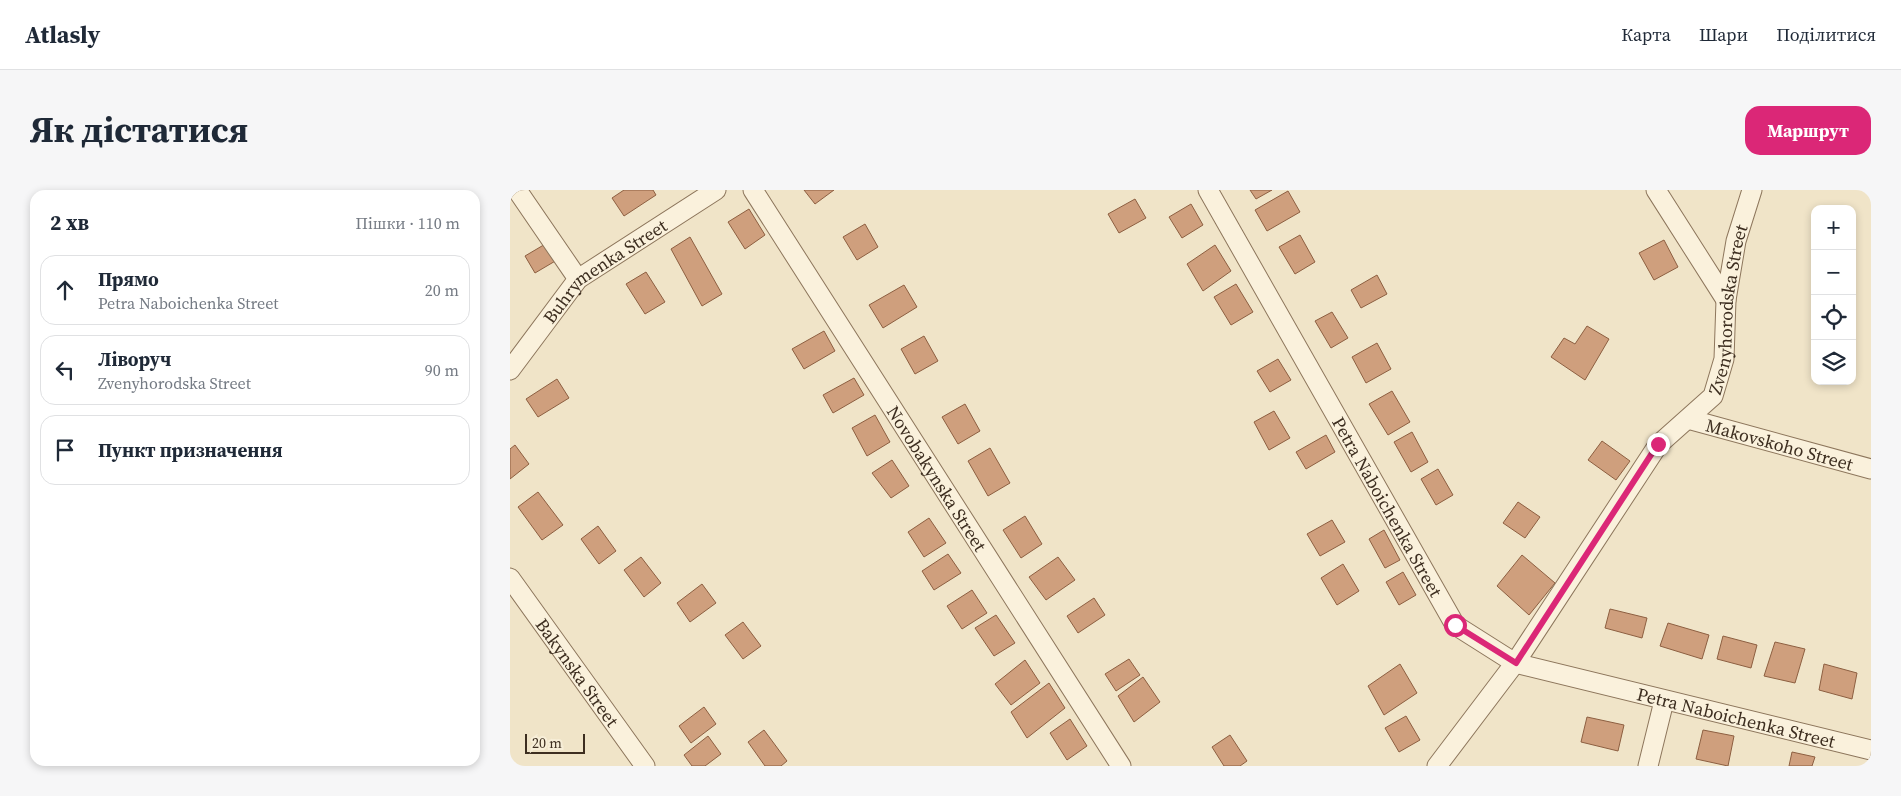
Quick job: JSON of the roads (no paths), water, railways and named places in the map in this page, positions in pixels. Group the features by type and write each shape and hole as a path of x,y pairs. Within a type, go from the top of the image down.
{"street":[{"path":"517,190 578,279"},
{"name":"Buhrymenka Street","path":"510,370 578,279 716,190"},
{"name":"Novobakynska Street","path":"753,190 1121,766"},
{"name":"Petra Naboichenka Street","path":"1208,190 1455,625 1516,663 1664,701 1871,750"},
{"path":"1656,190 1726,300"},
{"name":"Zvenyhorodska Street","path":"1437,766 1516,663 1658,444 1714,396 1724,360 1726,300 1736,241 1752,190"},
{"name":"Makovskoho Street","path":"1688,419 1871,469"},
{"name":"Bakynska Street","path":"510,578 645,766"},
{"path":"1648,766 1664,701"}]}
